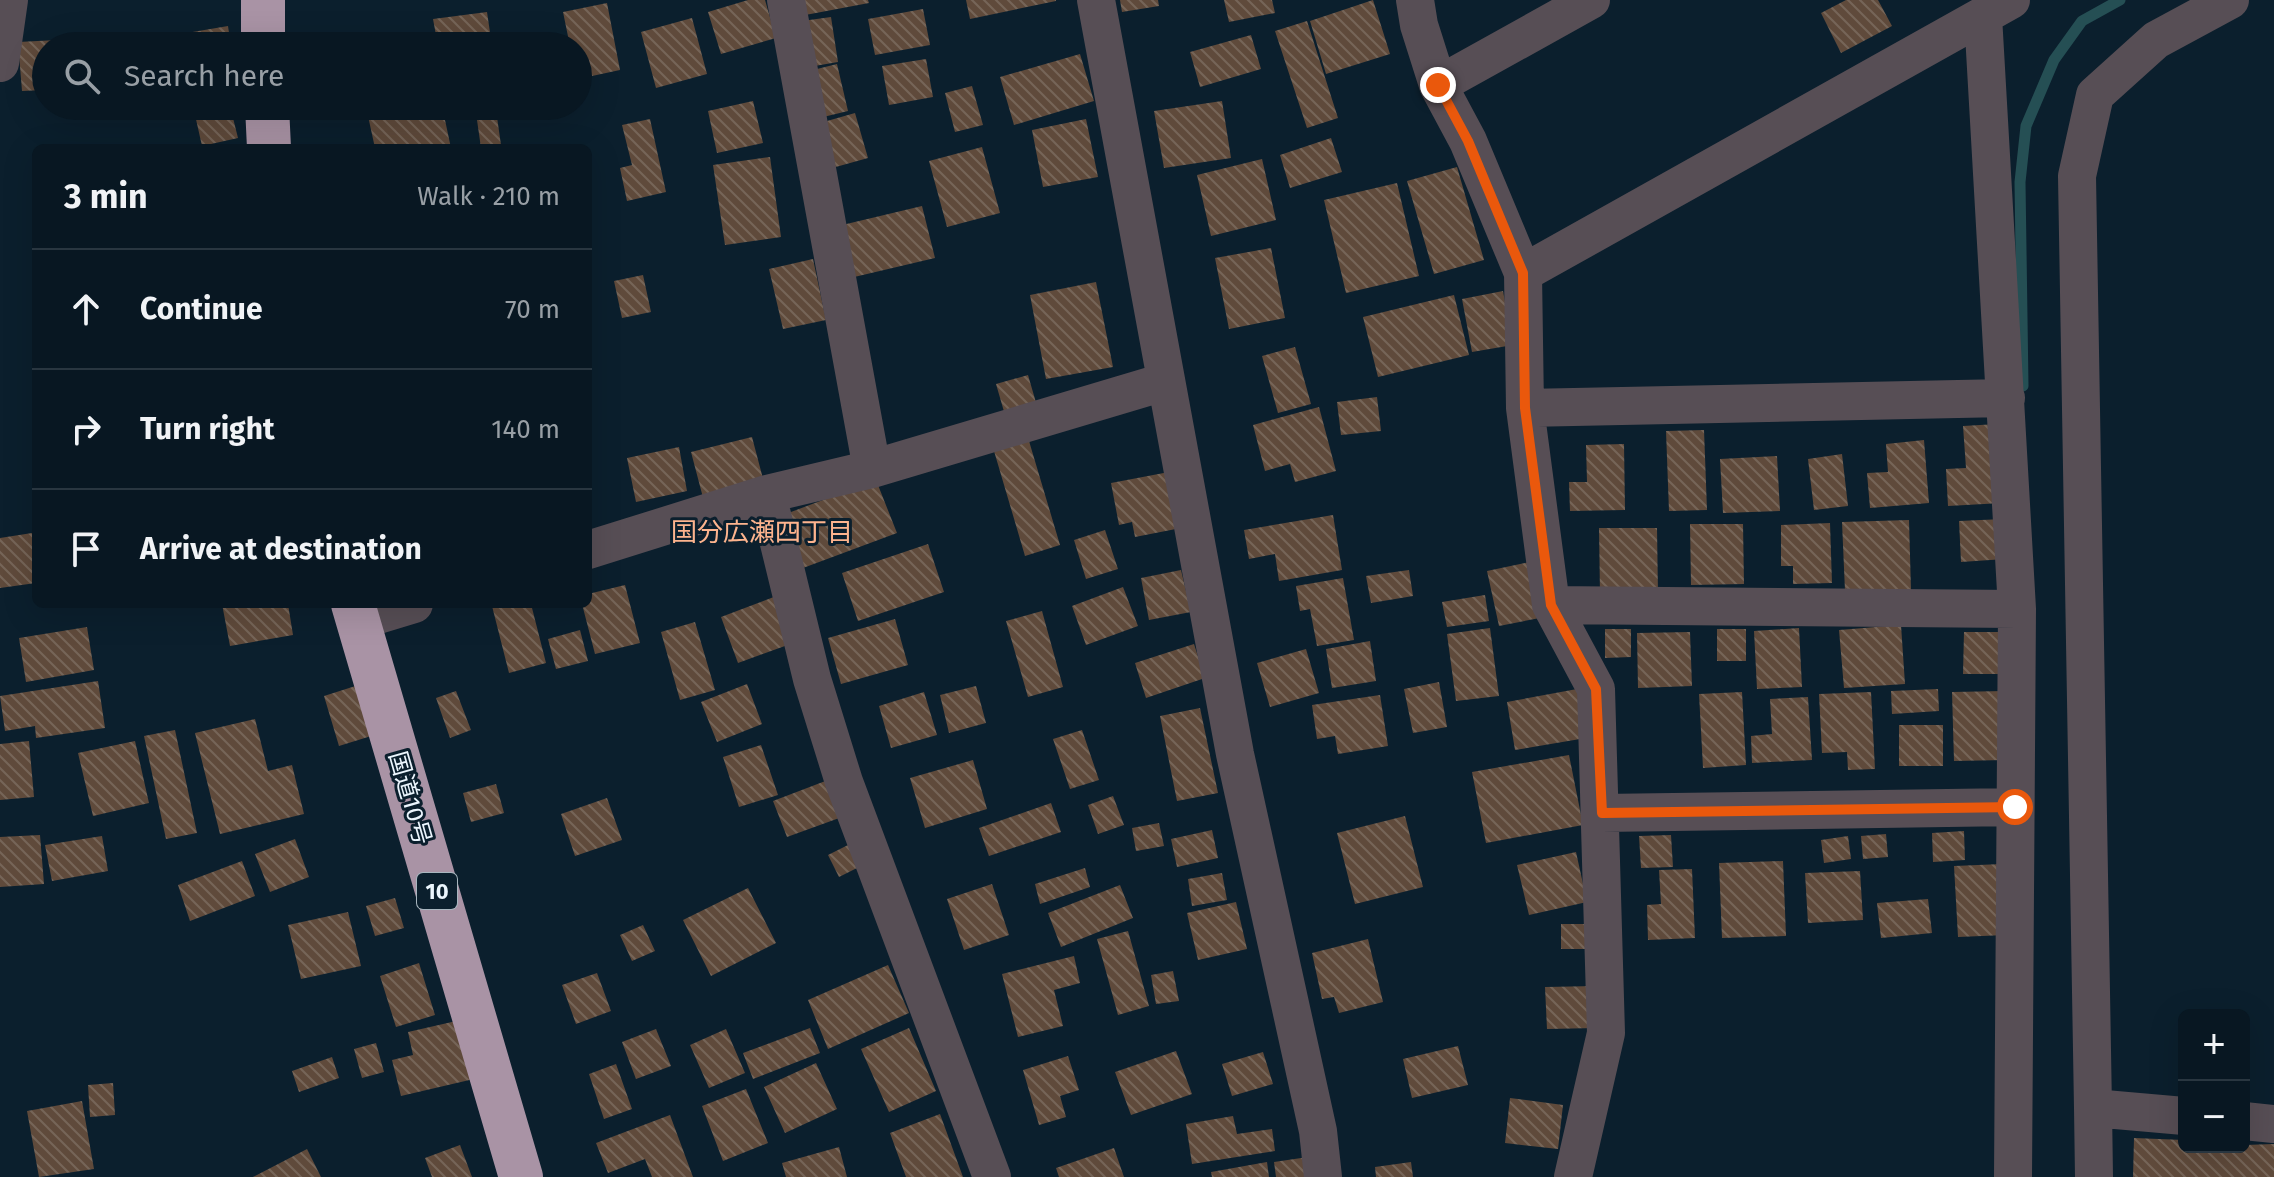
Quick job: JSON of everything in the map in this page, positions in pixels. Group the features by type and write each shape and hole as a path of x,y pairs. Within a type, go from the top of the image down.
{"highway":[{"path":"263,0 263,32"},
{"path":"268,120 269,144"},
{"name":"国道10号","path":"356,613 521,1177"}],"street":[{"path":"0,63 9,0"},
{"path":"786,0 872,469"},
{"path":"1096,0 1235,754 1318,1131 1323,1177"},
{"path":"1415,0 1419,25 1438,85 1468,141 1523,273 1525,408 1551,605 1596,689 1606,1033 1573,1177"},
{"path":"1438,85 1591,0"},
{"path":"2094,1177 2077,176 2095,95 2156,40 2230,0"},
{"path":"1523,273 1997,8 2006,398 2017,609 2013,1177"},
{"path":"592,549 767,494 872,469 1164,382"},
{"path":"1525,408 2006,398"},
{"path":"767,494 812,679 844,782 992,1177"},
{"path":"1551,605 2017,609"},
{"path":"356,613 388,608"},
{"path":"1602,813 2015,807"},
{"path":"2093,1108 2178,1115"},
{"path":"2250,1122 2274,1124"}],"building":[{"path":"748,0 765,0 776,38 721,54 708,12"},
{"path":"796,0 868,0 869,3 800,16"},
{"path":"966,0 1056,0 1056,1 970,19"},
{"path":"1120,0 1158,0 1159,6 1122,12"},
{"path":"1224,0 1272,0 1275,13 1229,22"},
{"path":"1373,0 1390,54 1326,74 1310,21"},
{"path":"1846,0 1878,0 1892,26 1841,53 1821,13"},
{"path":"607,3 620,70 592,76 592,32 567,32 563,12"},
{"path":"923,9 930,45 875,55 868,19"},
{"path":"487,12 490,32 435,32 433,19"},
{"path":"831,17 838,62 803,68 795,22"},
{"path":"692,18 707,74 656,88 641,32"},
{"path":"1307,21 1338,118 1307,128 1275,31"},
{"path":"228,26 229,32 193,32"},
{"path":"1251,35 1261,69 1200,87 1190,52"},
{"path":"32,41 32,91 22,91 18,42"},
{"path":"1080,54 1094,101 1014,125 1000,77"},
{"path":"926,59 933,97 889,105 882,66"},
{"path":"837,64 848,111 815,119 805,72"},
{"path":"972,86 983,125 955,132 945,93"},
{"path":"753,101 763,143 717,153 708,111"},
{"path":"1222,101 1231,158 1164,168 1154,111"},
{"path":"855,113 868,158 825,170 813,125"},
{"path":"650,119 666,192 627,201 620,168 632,165 622,125"},
{"path":"1086,119 1098,177 1043,187 1032,130"},
{"path":"196,120 234,120 238,138 202,144"},
{"path":"369,120 445,120 450,144 409,144 374,144"},
{"path":"477,120 497,120 501,144 480,144"},
{"path":"1331,138 1342,172 1290,188 1280,155"},
{"path":"982,147 1000,213 947,227 929,161"},
{"path":"770,157 781,237 725,245 713,165"},
{"path":"1262,159 1276,220 1211,236 1197,175"},
{"path":"1457,167 1484,260 1434,274 1407,181"},
{"path":"1397,183 1419,276 1346,293 1324,200"},
{"path":"922,206 935,258 850,278 838,226"},
{"path":"1271,248 1285,318 1229,329 1215,258"},
{"path":"813,259 826,320 783,329 769,269"},
{"path":"643,275 651,312 622,318 614,281"},
{"path":"1096,282 1113,367 1046,379 1030,295"},
{"path":"1503,291 1513,345 1472,352 1462,299"},
{"path":"1454,295 1469,355 1378,377 1363,317"},
{"path":"1295,347 1311,404 1278,413 1262,356"},
{"path":"1028,375 1037,406 1005,415 996,384"},
{"path":"1377,397 1381,431 1341,435 1337,402"},
{"path":"1319,407 1336,471 1295,482 1290,464 1265,471 1253,425"},
{"path":"1997,424 2002,503 1948,506 1946,469 1966,468 1963,426"},
{"path":"1704,430 1707,510 1669,511 1666,431"},
{"path":"752,437 767,494 706,509 691,452"},
{"path":"1924,440 1929,503 1870,508 1867,473 1888,472 1886,444"},
{"path":"1029,441 1060,545 1025,556 994,451"},
{"path":"1624,444 1625,510 1570,511 1569,482 1587,482 1586,445"},
{"path":"679,447 687,491 636,502 627,458"},
{"path":"1842,454 1848,506 1814,510 1808,459"},
{"path":"1777,456 1780,511 1723,513 1720,459"},
{"path":"1169,472 1181,528 1135,537 1132,522 1119,525 1111,483"},
{"path":"876,480 897,533 803,568 783,515"},
{"path":"1333,515 1342,570 1279,581 1275,554 1249,559 1244,530"},
{"path":"2003,519 2005,559 1961,562 1959,521"},
{"path":"1909,520 1911,590 1845,591 1842,522"},
{"path":"1830,523 1832,583 1793,584 1793,566 1781,566 1781,525"},
{"path":"1690,524 1743,524 1744,584 1691,585"},
{"path":"1599,528 1657,528 1658,594 1600,595"},
{"path":"1105,530 1118,569 1086,579 1074,540"},
{"path":"32,533 32,584 0,588 0,538"},
{"path":"928,544 944,592 858,621 842,573"},
{"path":"1534,561 1545,617 1499,626 1487,571"},
{"path":"1181,570 1191,612 1149,620 1141,578"},
{"path":"1409,570 1413,596 1371,603 1366,576"},
{"path":"1343,578 1354,640 1317,646 1310,609 1300,611 1296,586"},
{"path":"625,585 640,643 595,654 583,608 592,608 592,593"},
{"path":"1123,587 1138,626 1086,645 1072,606"},
{"path":"779,595 796,642 738,663 721,617"},
{"path":"1485,595 1489,621 1447,627 1442,602"},
{"path":"223,608 289,608 293,635 230,646"},
{"path":"493,608 532,608 546,663 509,673"},
{"path":"1042,611 1063,687 1028,697 1006,621"},
{"path":"895,619 908,665 841,684 828,638"},
{"path":"695,622 715,690 680,700 661,632"},
{"path":"1901,625 1905,684 1844,688 1839,630"},
{"path":"87,627 94,670 26,682 19,638"},
{"path":"1490,628 1499,696 1456,701 1447,634"},
{"path":"1799,628 1802,687 1757,689 1754,631"},
{"path":"1605,629 1631,629 1631,657 1605,658"},
{"path":"1717,629 1746,629 1746,661 1717,661"},
{"path":"580,630 588,661 556,669 548,639"},
{"path":"1690,632 1692,686 1638,688 1637,633"},
{"path":"1964,632 2004,632 2003,674 1963,674"},
{"path":"1370,641 1376,681 1332,688 1326,649"},
{"path":"1194,644 1205,678 1146,698 1135,663"},
{"path":"1306,649 1319,693 1270,707 1257,663"},
{"path":"98,681 105,728 36,738 35,726 5,731 0,696"},
{"path":"368,682 384,732 339,746 324,696"},
{"path":"1439,682 1447,727 1413,733 1404,689"},
{"path":"747,684 762,724 717,742 701,702"},
{"path":"976,686 986,723 949,733 940,695"},
{"path":"1577,689 1586,738 1515,750 1507,702"},
{"path":"1938,689 1939,711 1892,714 1891,691"},
{"path":"456,691 471,730 450,738 436,698"},
{"path":"2005,691 2007,760 1954,761 1952,692"},
{"path":"924,692 937,735 891,748 879,706"},
{"path":"1742,692 1746,765 1703,768 1699,694"},
{"path":"1871,692 1875,769 1848,770 1847,752 1822,753 1819,694"},
{"path":"1380,695 1388,746 1338,754 1335,736 1317,739 1312,705"},
{"path":"1808,697 1812,760 1752,763 1751,736 1772,734 1770,699"},
{"path":"1200,708 1218,793 1177,801 1160,716"},
{"path":"255,719 268,771 292,765 304,814 220,834 195,733"},
{"path":"1899,725 1943,725 1943,766 1899,766"},
{"path":"175,730 197,833 166,839 144,736"},
{"path":"1082,730 1099,780 1070,789 1053,739"},
{"path":"29,741 34,797 0,800 0,744"},
{"path":"135,741 149,803 93,816 78,753"},
{"path":"761,745 778,795 739,807 723,757"},
{"path":"1569,755 1583,825 1486,843 1472,772"},
{"path":"973,760 987,809 925,828 910,778"},
{"path":"828,780 842,817 787,837 773,801"},
{"path":"496,784 504,813 471,822 463,793"},
{"path":"1113,796 1124,825 1098,834 1088,805"},
{"path":"607,798 622,840 575,856 561,814"},
{"path":"1051,803 1061,832 989,856 979,828"},
{"path":"1405,816 1423,887 1355,904 1337,833"},
{"path":"1159,823 1164,846 1136,851 1132,828"},
{"path":"1212,830 1218,858 1177,867 1171,839"},
{"path":"1964,831 1965,860 1933,862 1932,833"},
{"path":"1886,834 1888,857 1863,859 1861,836"},
{"path":"40,835 44,884 0,887 0,837"},
{"path":"1671,835 1673,867 1641,868 1639,836"},
{"path":"102,836 108,871 52,881 45,845"},
{"path":"1848,836 1851,859 1824,863 1821,840"},
{"path":"295,839 309,877 270,892 255,854"},
{"path":"854,842 865,864 839,877 828,855"},
{"path":"1576,852 1587,902 1529,915 1517,865"},
{"path":"242,861 255,896 190,921 178,885"},
{"path":"1783,861 1786,936 1722,938 1719,863"},
{"path":"2002,864 2006,935 1958,937 1954,866"},
{"path":"1085,868 1090,887 1040,904 1035,884"},
{"path":"1692,869 1695,938 1648,940 1647,905 1661,904 1659,870"},
{"path":"1860,871 1863,920 1808,923 1805,873"},
{"path":"1222,873 1227,900 1192,906 1188,879"},
{"path":"992,884 1009,935 964,950 947,899"},
{"path":"1120,885 1133,918 1061,947 1048,913"},
{"path":"748,888 776,943 711,976 683,920"},
{"path":"395,898 404,928 375,936 366,906"},
{"path":"1928,899 1932,933 1881,938 1877,903"},
{"path":"1236,902 1247,949 1198,960 1187,913"},
{"path":"348,912 361,966 301,979 288,925"},
{"path":"1561,924 1594,924 1594,949 1561,949"},
{"path":"643,925 655,951 632,961 620,935"},
{"path":"1128,931 1149,1006 1118,1015 1097,939"},
{"path":"1368,939 1383,1002 1339,1013 1334,997 1322,999 1312,953"},
{"path":"1074,956 1080,983 1054,990 1063,1026 1018,1037 1002,974"},
{"path":"419,963 435,1015 396,1027 380,976"},
{"path":"888,965 909,1013 828,1049 808,1000"},
{"path":"1173,971 1179,1001 1156,1004 1151,975"},
{"path":"597,973 611,1011 576,1024 562,985"},
{"path":"1596,986 1597,1028 1547,1029 1545,987"},
{"path":"465,1019 478,1078 401,1096 392,1060 413,1055 408,1032"},
{"path":"810,1028 820,1053 753,1079 743,1053"},
{"path":"909,1028 936,1091 889,1112 861,1049"},
{"path":"656,1029 671,1066 636,1079 622,1042"},
{"path":"726,1029 745,1073 709,1088 690,1045"},
{"path":"376,1043 384,1072 362,1078 354,1049"},
{"path":"1458,1046 1468,1085 1412,1098 1403,1059"},
{"path":"1176,1051 1192,1094 1131,1115 1115,1072"},
{"path":"1263,1052 1273,1084 1232,1096 1222,1064"},
{"path":"1068,1056 1079,1090 1060,1096 1066,1117 1039,1125 1023,1070"},
{"path":"332,1057 339,1078 299,1092 292,1071"},
{"path":"816,1063 837,1109 785,1133 764,1087"},
{"path":"616,1064 632,1109 604,1119 589,1074"},
{"path":"113,1083 115,1115 90,1117 88,1085"},
{"path":"746,1089 768,1143 723,1161 702,1106"},
{"path":"1510,1098 1563,1105 1558,1149 1505,1143"},
{"path":"82,1101 94,1169 39,1177 27,1111"},
{"path":"940,1114 963,1177 906,1177 890,1133"},
{"path":"670,1115 693,1177 652,1177 645,1159 608,1173 596,1143"},
{"path":"1233,1116 1237,1134 1272,1129 1275,1151 1192,1164 1186,1124"},
{"path":"2134,1138 2178,1140 2178,1153 2250,1153 2250,1145 2274,1144 2274,1177 2133,1177"},
{"path":"460,1145 472,1177 432,1177 425,1158"},
{"path":"839,1147 847,1177 786,1177 782,1163"},
{"path":"1114,1148 1124,1177 1059,1177 1056,1168"},
{"path":"307,1149 321,1177 253,1177"},
{"path":"1308,1157 1311,1177 1276,1177 1274,1162"},
{"path":"1267,1162 1269,1177 1212,1177 1211,1172"},
{"path":"1411,1162 1413,1177 1376,1177 1375,1167"}],"waterway":[{"path":"2023,386 2020,182 2026,126 2054,60 2082,21 2120,0"}],"district":[{"name":"国分広瀬四丁目","path":"762,532"}],"route":[{"path":"1438,85 1468,141 1523,273 1525,408 1551,605 1596,689 1602,813 2015,807"}]}
